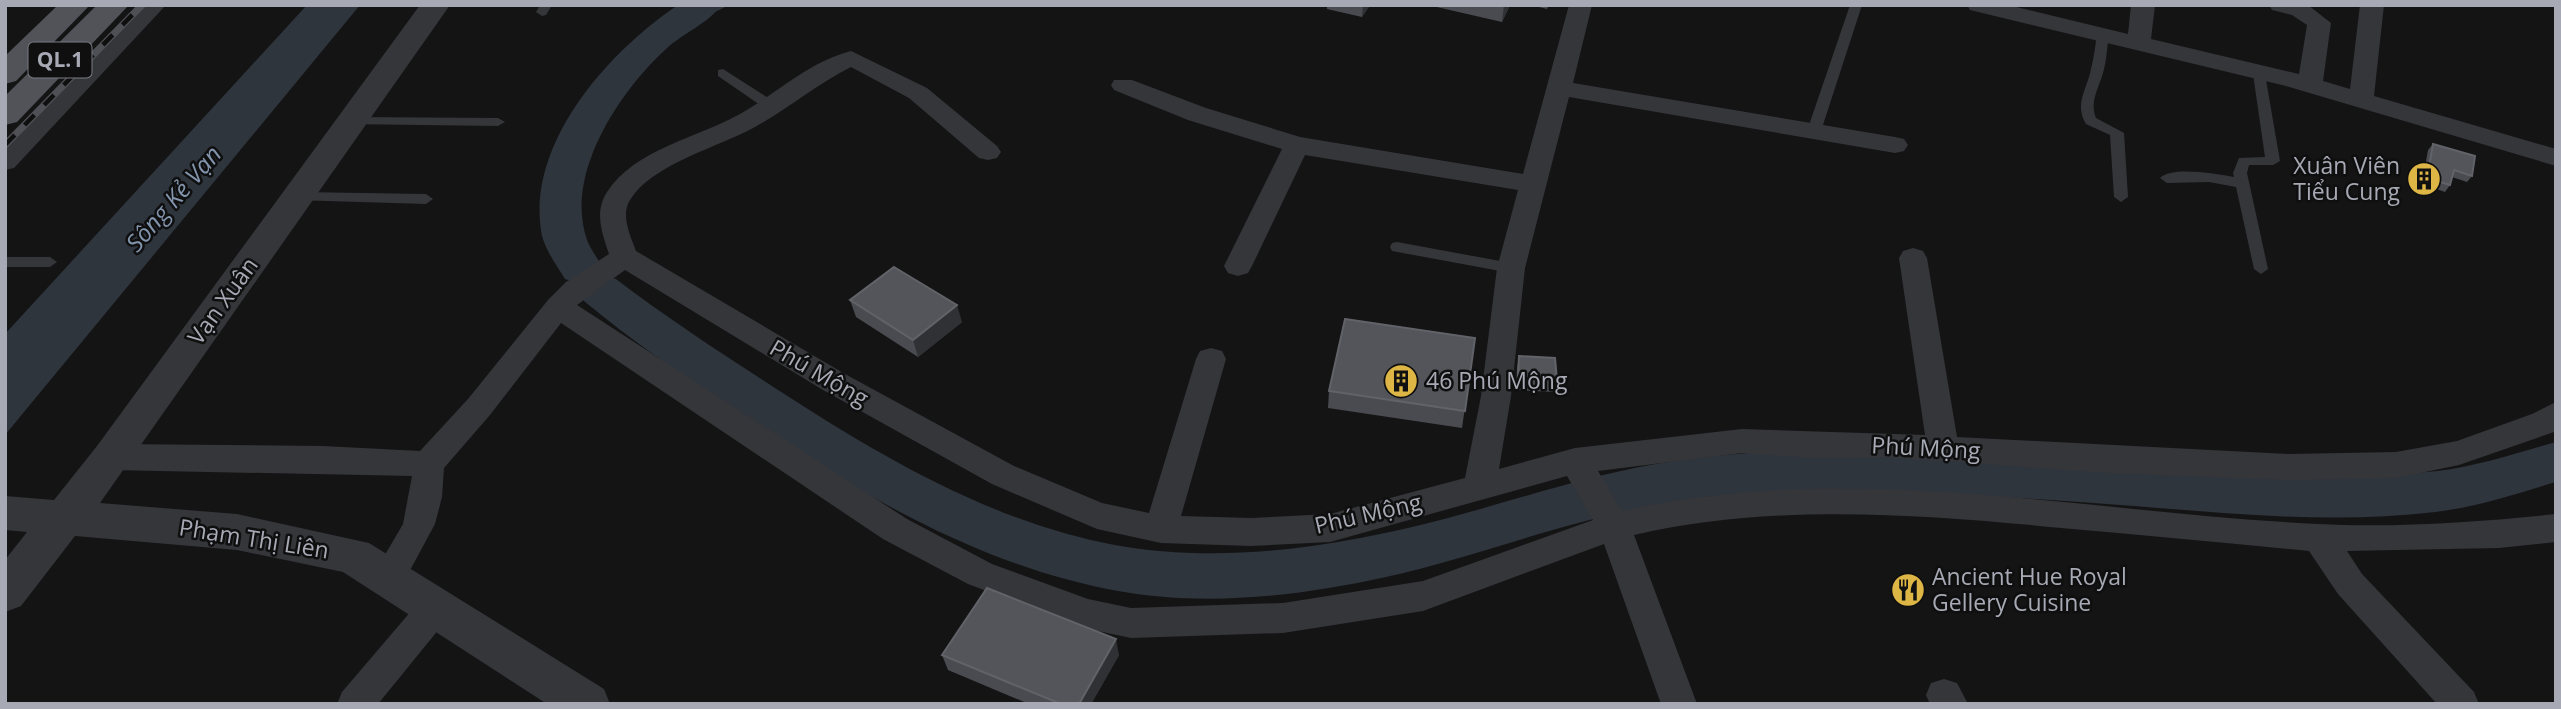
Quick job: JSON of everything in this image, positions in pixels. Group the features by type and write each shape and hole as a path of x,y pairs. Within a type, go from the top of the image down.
{"main road":[{"name":"QL.1","path":"5,74 75,5"},
{"name":"QL.1","path":"5,114 114,5"}],"street":[{"path":"5,162 155,5"},
{"name":"Vạn Xuân","path":"5,593 112,457 435,5"},
{"path":"1480,486 1496,396 1511,268 1581,5"},
{"path":"1978,5 2310,85 2556,158"},
{"path":"2140,44 2143,5"},
{"path":"2280,5 2300,10 2314,17 2319,23 2310,85"},
{"path":"2361,100 2372,5"},
{"path":"389,577 409,549 422,521 428,464 480,407 558,307 576,289 624,257 611,217 618,197 647,170 746,122 834,65 851,58 918,93 988,152"},
{"path":"1123,85 1197,114 1297,145 1532,184"},
{"path":"1559,88 1895,145"},
{"path":"1238,266 1297,145"},
{"name":"Phú Mộng","path":"624,257 834,382 1003,475 1097,516 1161,530 1251,532 1330,528 1480,486 1742,441 1943,448 2110,460 2274,466 2396,465 2459,453 2543,423 2556,414"},
{"path":"1913,258 1943,448"},
{"path":"558,307 690,391 895,529 980,574 1088,614 1131,624 1283,618 1423,596 1610,519 1809,501 1965,505 2319,538 2499,534 2556,528"},
{"path":"1161,530 1211,359"},
{"path":"112,457 428,464"},
{"path":"1581,470 1610,519 1679,704"},
{"name":"Phạm Thị Liên","path":"5,513 237,532 297,542 354,556 587,704"},
{"path":"2319,538 2350,584 2461,704"},
{"path":"355,704 436,607"}],"lane":[{"path":"1814,131 1857,5"},
{"path":"2102,35 2095,79 2087,93 2086,109 2091,121 2117,133 2121,197"},
{"path":"723,73 771,106"},
{"path":"2259,74 2273,161 2244,162 2240,173 2261,269"},
{"path":"351,121 498,122"},
{"path":"2167,178 2209,177 2244,184"},
{"path":"299,197 426,199"},
{"path":"1397,247 1511,268"},
{"path":"5,262 50,262"}],"water":[{"name":"Sông Kẻ Vạn","path":"307,5 360,5 5,435 5,334"},
{"path":"692,5 729,5 650,45 662,25"}],"building":[{"path":"2433,144 2475,156 2472,176 2454,170 2450,185 2427,178"},
{"path":"894,267 957,305 913,340 850,300"},
{"name":"46 Phú Mộng","path":"1345,319 1475,338 1465,411 1329,391"},
{"path":"1519,356 1555,358 1557,380 1518,378"},
{"path":"987,588 1116,639 1079,704 1061,704 942,655"}],"waterway":[{"path":"581,268 565,239 562,208 565,181 573,153 585,127 617,78 636,57 655,39 703,5"},
{"path":"600,290 634,317 784,419 923,500 1022,543 1072,559 1158,573 1232,575 1344,563 1417,548 1636,488 1744,473 1854,471 1944,474 2246,493 2362,497 2477,485 2556,462"}],"railway":[{"path":"5,145 142,5"}],"place":[{"name":"Xuân Viên Tiểu Cung","path":"2424,179"},
{"name":"46 Phú Mộng","path":"1401,381"},
{"name":"Ancient Hue Royal Gellery Cuisine","path":"1908,590"}]}
